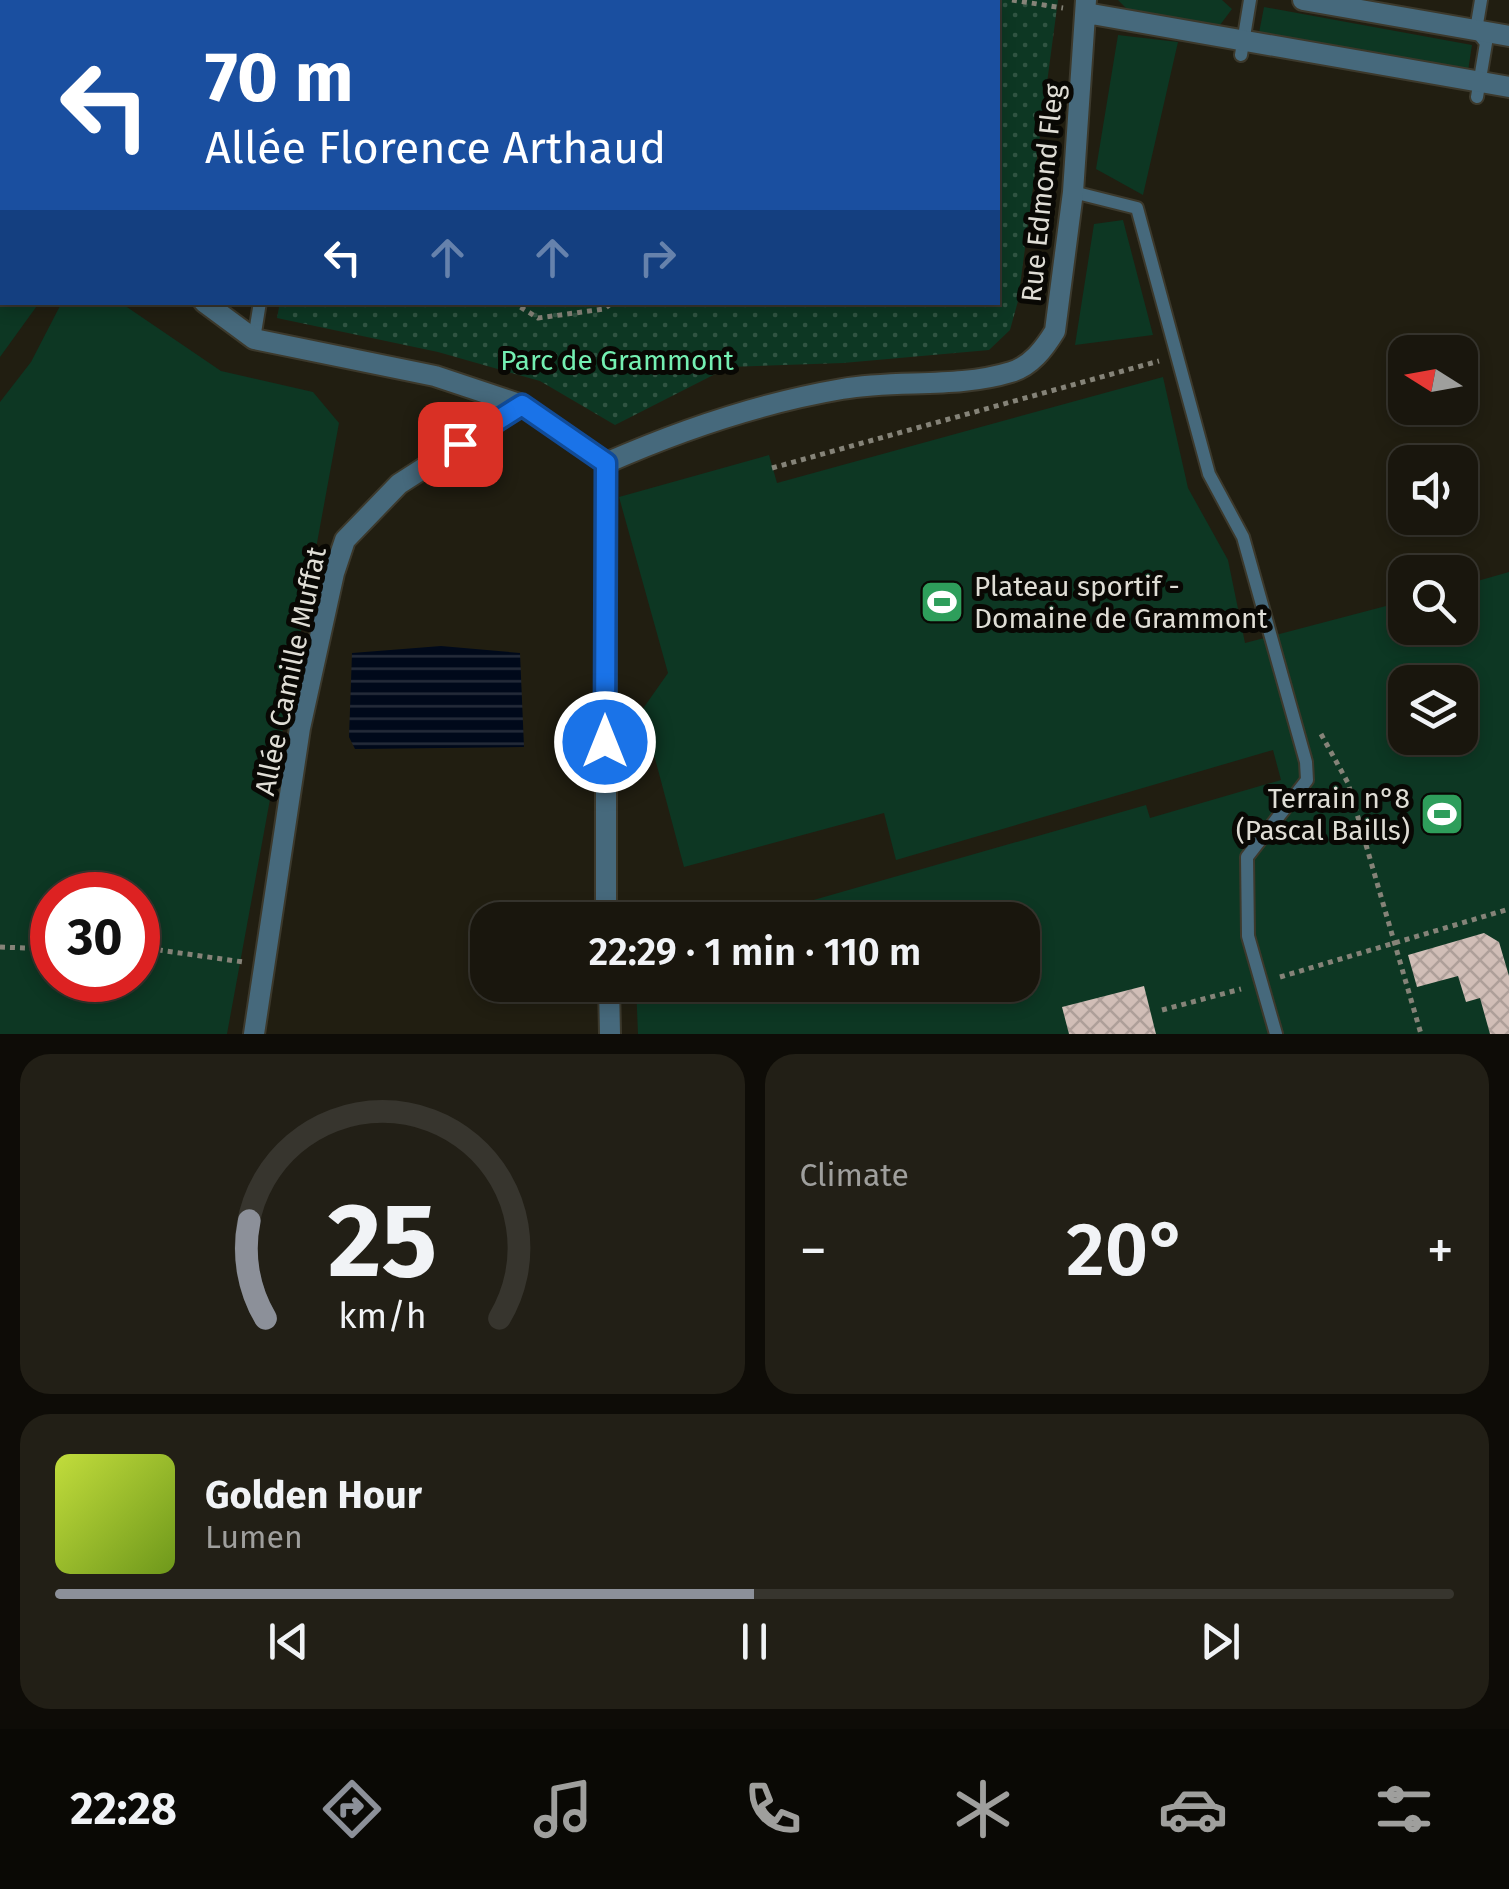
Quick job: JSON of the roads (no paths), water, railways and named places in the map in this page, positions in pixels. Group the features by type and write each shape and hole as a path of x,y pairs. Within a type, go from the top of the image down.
{"street":[{"path":"1304,0 1509,36"},
{"path":"1086,7 1242,48 1478,89 1509,87"},
{"name":"Rue Edmond Fleg","path":"606,463 685,428 844,388 948,383 1013,372 1044,350 1055,331 1073,192 1086,7"},
{"path":"224,310 254,339 435,376 522,405 606,463 606,902"},
{"name":"Allée Camille Muffat","path":"254,1034 300,728 334,573 345,540 399,484 522,405"},
{"path":"609,1002 610,1034"}],"lane":[{"path":"1242,48 1250,0"},
{"path":"1478,89 1486,43 1476,30 1481,0"},
{"path":"1073,192 1137,208 1209,474 1242,536 1269,618 1306,762 1307,780 1247,857 1248,936 1276,1034"},
{"path":"254,339 260,305"}],"water":[{"path":"441,646 520,653 524,747 355,749 349,737 352,653"}],"place":[{"name":"Plateau sportif - Domaine de Grammont","path":"942,602"},
{"name":"Terrain n°8 (Pascal Baills)","path":"1442,814"}],"park label":[{"name":"Parc de Grammont","path":"617,360"}]}
